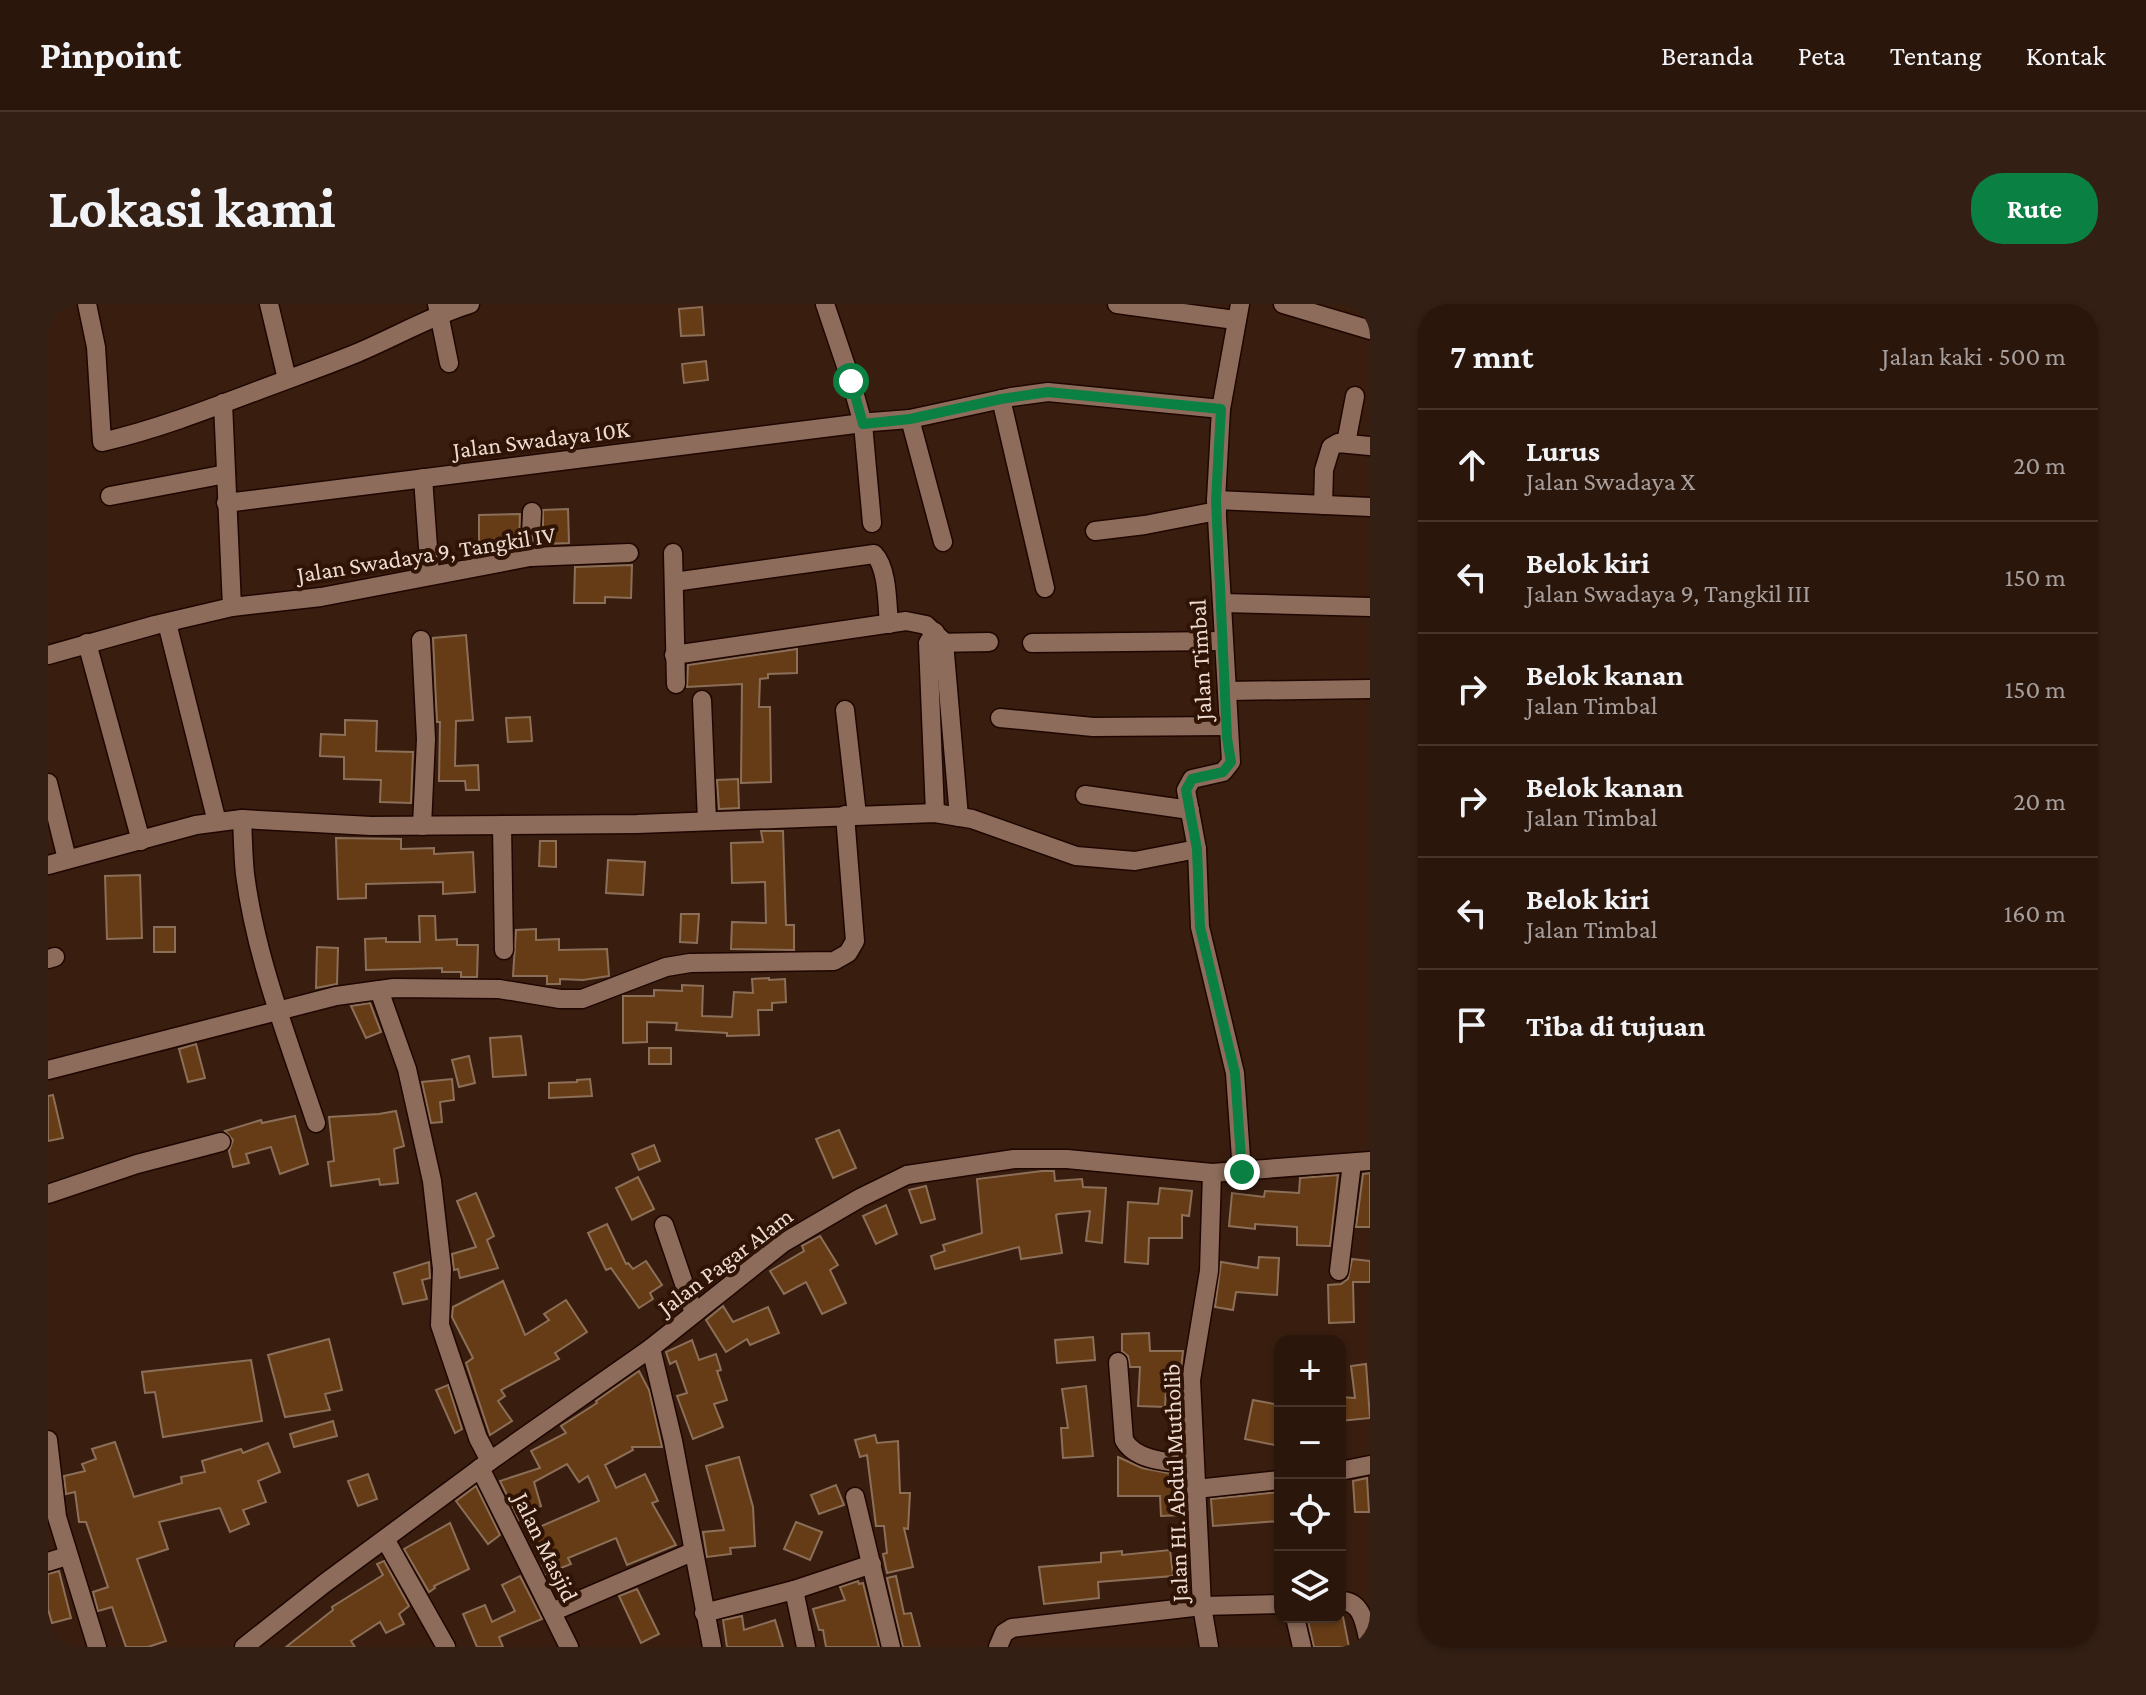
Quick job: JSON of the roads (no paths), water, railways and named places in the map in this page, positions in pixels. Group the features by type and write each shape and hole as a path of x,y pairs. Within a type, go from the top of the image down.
{"street":[{"path":"87,304 96,347 102,442 177,421 414,328 438,309 470,304"},
{"path":"269,304 287,379"},
{"path":"825,304 863,424 872,523"},
{"path":"1117,304 1238,312"},
{"path":"1283,304 1370,330"},
{"path":"438,309 449,363"},
{"name":"Jalan Timbal","path":"1238,312 1221,409 1216,506 1231,762 1223,772 1192,779 1186,790 1197,849 1200,927 1235,1073 1242,1172"},
{"name":"Jalan Swadaya 10K","path":"226,503 910,419 1048,392 1221,409"},
{"path":"1346,443 1355,396"},
{"path":"1001,399 1045,588"},
{"path":"223,403 232,607"},
{"path":"910,419 943,542"},
{"path":"1323,505 1324,470 1328,451 1333,444 1370,446"},
{"path":"110,496 226,474"},
{"path":"423,478 430,575"},
{"path":"1095,531 1145,525 1216,506 1370,507"},
{"path":"530,557 532,512"},
{"name":"Jalan Swadaya 9, Tangkil IV","path":"48,655 232,607 321,597 530,557 629,553"},
{"path":"673,553 676,684"},
{"path":"674,582 874,554 879,559 884,579 889,624"},
{"path":"1222,603 1370,607"},
{"path":"674,655 916,621 936,639 989,642"},
{"path":"167,623 217,822"},
{"path":"935,813 936,639"},
{"path":"936,639 959,817"},
{"path":"421,640 426,739 422,826"},
{"path":"1032,643 1222,641"},
{"path":"87,643 141,841"},
{"path":"1227,691 1370,689"},
{"path":"702,700 707,821"},
{"path":"48,1070 336,996 394,988 499,989 560,999 582,999 678,965 842,959 853,948 855,941 845,710"},
{"path":"1000,718 1093,727 1227,726"},
{"path":"48,783 67,859"},
{"path":"1085,795 1190,810"},
{"path":"48,865 196,825 242,819 422,826 935,813 972,819 1076,856 1135,861 1197,849"},
{"path":"242,819 245,873 253,921 316,1123"},
{"path":"502,825 504,950"},
{"name":"Jalan Masjid","path":"379,990 407,1069 432,1181 442,1269 440,1325 485,1465 569,1647"},
{"path":"48,1194 137,1164 221,1142"},
{"name":"Jalan Pagar Alam","path":"244,1647 485,1465 651,1348 783,1243 860,1198 907,1175 970,1164 1041,1159 1212,1173 1361,1162"},
{"path":"1339,1271 1361,1162"},
{"name":"Jalan HI. Abdul Mutholib","path":"1209,1647 1202,1606 1191,1380 1209,1271 1212,1173"},
{"path":"664,1225 694,1313"},
{"path":"651,1348 673,1441 712,1647"},
{"path":"1118,1362 1124,1440 1128,1447 1136,1454 1194,1465"},
{"path":"48,1440 57,1517 97,1647"},
{"path":"1346,1470 1370,1465"},
{"path":"1196,1489 1274,1481"},
{"path":"855,1497 891,1647"},
{"path":"385,1539 446,1647"},
{"path":"552,1612 692,1552"},
{"path":"48,1562 67,1556"},
{"path":"704,1613 794,1590 872,1564"},
{"path":"794,1590 806,1647"},
{"path":"1346,1601 1358,1607 1370,1647"},
{"path":"998,1647 1004,1633 1012,1628 1202,1606 1274,1604"},
{"path":"1296,1623 1302,1647"}]}
